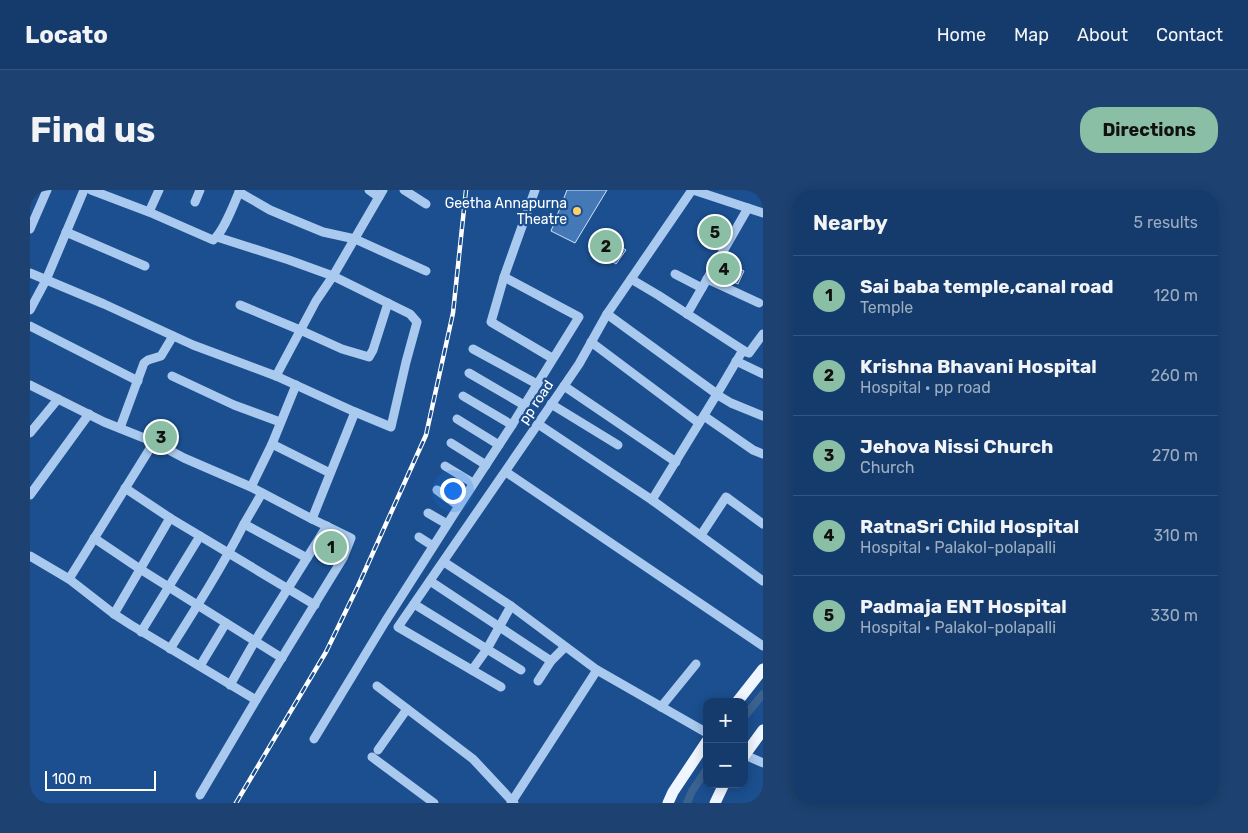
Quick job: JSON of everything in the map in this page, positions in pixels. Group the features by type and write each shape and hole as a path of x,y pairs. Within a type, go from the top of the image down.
{"main road":[{"path":"740,698 763,669"},
{"path":"748,752 763,730"},
{"path":"668,803 673,792 706,743"},
{"path":"715,803 722,788"}],"street":[{"path":"30,229 47,190"},
{"path":"30,310 46,280 84,190"},
{"path":"91,190 149,212 213,240 218,237 239,191 270,210 323,232 355,239 426,271"},
{"path":"149,212 159,190"},
{"path":"195,202 200,190"},
{"path":"276,376 316,301 333,276 381,193 369,190"},
{"path":"404,190 426,204"},
{"path":"535,190 504,277 491,322 552,358"},
{"path":"693,190 763,213"},
{"name":"pp road","path":"472,670 398,626 506,472 564,386 607,314 693,190"},
{"path":"687,314 748,208"},
{"path":"66,232 145,266"},
{"path":"30,273 193,344 276,376 391,427 417,322 410,314 333,276 218,237"},
{"path":"676,274 702,288"},
{"path":"314,739 458,506 512,425 579,316 504,277"},
{"path":"631,279 749,353 762,339"},
{"path":"707,279 759,303"},
{"path":"240,305 342,349 369,357 388,303"},
{"path":"607,314 717,394 731,403 763,416"},
{"path":"30,326 138,381"},
{"path":"120,428 144,363 161,356 174,336"},
{"path":"591,342 701,420 763,454"},
{"path":"473,349 537,384"},
{"path":"652,500 743,350"},
{"path":"736,361 763,374"},
{"path":"469,373 524,405"},
{"path":"172,376 234,405 280,422"},
{"path":"30,385 104,422 154,442 184,458 251,487 351,538 343,558 200,795"},
{"path":"251,487 272,444 296,386"},
{"path":"564,386 676,462"},
{"path":"463,396 512,425"},
{"path":"30,433 58,399"},
{"path":"552,404 618,445"},
{"path":"312,519 355,412"},
{"path":"30,495 89,414"},
{"path":"457,419 499,445"},
{"path":"538,424 652,500 763,581"},
{"path":"69,579 154,442"},
{"path":"451,443 486,464"},
{"path":"272,444 330,473"},
{"path":"445,466 473,483"},
{"path":"506,472 763,646"},
{"path":"125,488 170,518 315,605"},
{"path":"437,490 458,506"},
{"path":"170,648 229,554 262,493"},
{"path":"701,535 726,497 763,524"},
{"path":"428,513 447,524"},
{"path":"114,614 170,518"},
{"path":"244,524 307,558"},
{"path":"230,685 255,641 327,526"},
{"path":"142,632 200,536"},
{"path":"419,537 433,546"},
{"path":"94,538 169,588 282,658"},
{"path":"30,556 69,579 114,614 142,632 256,700"},
{"path":"444,562 511,606 597,670 703,731"},
{"path":"430,581 551,661"},
{"path":"414,604 521,670"},
{"path":"501,687 472,670 487,649 511,606"},
{"path":"200,666 226,623"},
{"path":"538,681 551,661 566,647"},
{"path":"661,707 696,664"},
{"path":"377,686 473,759 512,803 597,670"},
{"path":"407,710 375,753 434,803"},
{"path":"748,757 763,763"}],"building":[{"name":"Geetha Annapurna Theatre","path":"567,190 607,190 575,243 551,231"},
{"path":"708,221 730,234 724,246 701,234"},
{"path":"602,235 626,250 616,264 593,249"},
{"path":"721,261 744,271 738,284 715,274"},
{"path":"157,433 167,439 165,442 155,435"}],"waterway":[{"path":"748,712 763,694"},
{"path":"687,803 692,791 703,775"}],"railway":[{"path":"236,803 326,652 426,435 453,313 466,190"}],"place":[{"name":"Geetha Annapurna Theatre","path":"577,211"},
{"name":"Padmaja ENT Hospital","path":"715,232"},
{"name":"Krishna Bhavani Hospital","path":"606,246"},
{"name":"RatnaSri Child Hospital","path":"724,269"},
{"name":"Jehova Nissi Church","path":"161,437"},
{"name":"Sai baba temple,canal road","path":"331,547"}]}
